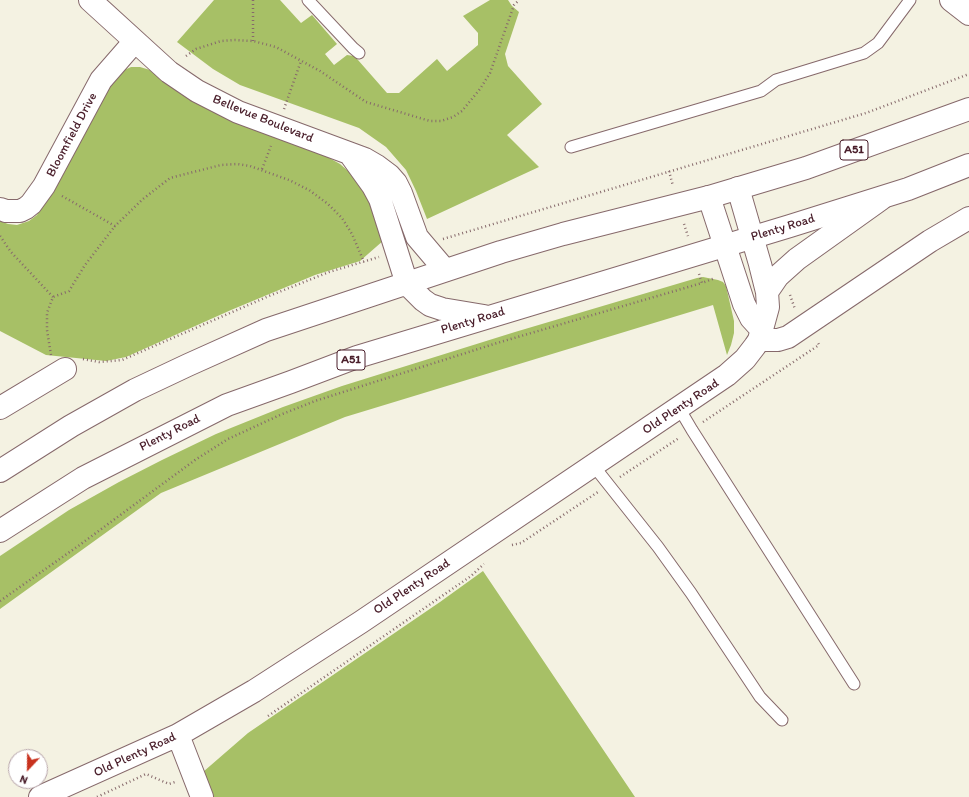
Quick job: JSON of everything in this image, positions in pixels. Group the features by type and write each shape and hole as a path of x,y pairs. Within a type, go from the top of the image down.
{"main road":[{"name":"Bellevue Boulevard","path":"90,0 185,84 238,112 349,153 378,166 389,174 401,193 417,237 445,270"},
{"path":"950,0 969,14"},
{"name":"Bloomfield Drive","path":"0,209 13,211 26,208 37,197 101,80 135,41"},
{"name":"A51","path":"0,471 135,390 188,364 266,330 408,284 445,270 563,234 709,198 806,168 969,109"},
{"path":"349,153 373,186 380,199 408,284 422,300 435,308 489,316"},
{"name":"Plenty Road","path":"0,531 83,478 227,405 357,357 752,238 888,194 908,189 969,165"},
{"name":"Old Plenty Road","path":"40,797 178,735 254,691 361,622 727,375 749,354 760,334 768,307 766,292 738,188"},
{"path":"766,292 778,276 793,262 888,194"},
{"path":"709,198 726,245 746,309 760,334 778,340 788,337 930,241 969,218"},
{"path":"0,408 46,381 62,359"},
{"path":"178,735 202,797"}],"lane":[{"path":"308,0 359,53"},
{"path":"571,147 760,90 776,80 864,53 878,43 910,0"},
{"path":"679,408 854,684"},
{"path":"593,465 658,547 691,593 760,697 782,720"}],"path":[{"path":"253,0 253,41"},
{"path":"186,56 196,49 221,41 253,41 276,47 320,71 366,102 430,121 441,121 453,117 462,111 490,74 514,5 519,0"},
{"path":"423,245 866,113 969,74"},
{"path":"237,164 250,166 289,180 310,190 328,204 342,218 352,234 364,262 329,272 269,296 122,360 99,362 62,359 47,330 47,313 53,297 69,291 85,265 115,226 142,199 170,178 221,165 237,164"},
{"path":"44,186 115,226"},
{"path":"0,236 20,262 53,297"},
{"path":"0,601 81,544 195,460 228,439 280,415 315,401 497,343 702,283"},
{"path":"507,546 521,543 819,345"},
{"path":"46,381 62,359"},
{"path":"268,716 478,572 486,562"},
{"path":"97,797 146,774 169,784 193,775"}],"green space":[{"path":"214,0 280,0 301,23 312,15 337,44 325,54 334,65 347,55 354,56 387,93 399,93 437,59 447,71 478,45 478,33 463,16 490,0 508,0 519,12 505,54 508,66 542,104 507,135 539,167 427,219 406,170 386,147 359,128 240,85 213,69 177,42"},
{"path":"131,67 140,67 150,70 178,92 227,118 324,155 340,164 355,177 369,193 384,240 360,261 315,275 231,310 126,357 106,361 46,355 0,331 0,221 17,225 29,221 37,215 107,86 120,72"},
{"path":"703,277 718,280 723,282 726,286 734,321 734,333 727,355 713,305 345,417 161,493 0,609 0,556 69,510 119,482 216,434 283,407 342,386 515,332"},
{"path":"483,571 635,797 212,797 203,772 248,733"}]}
